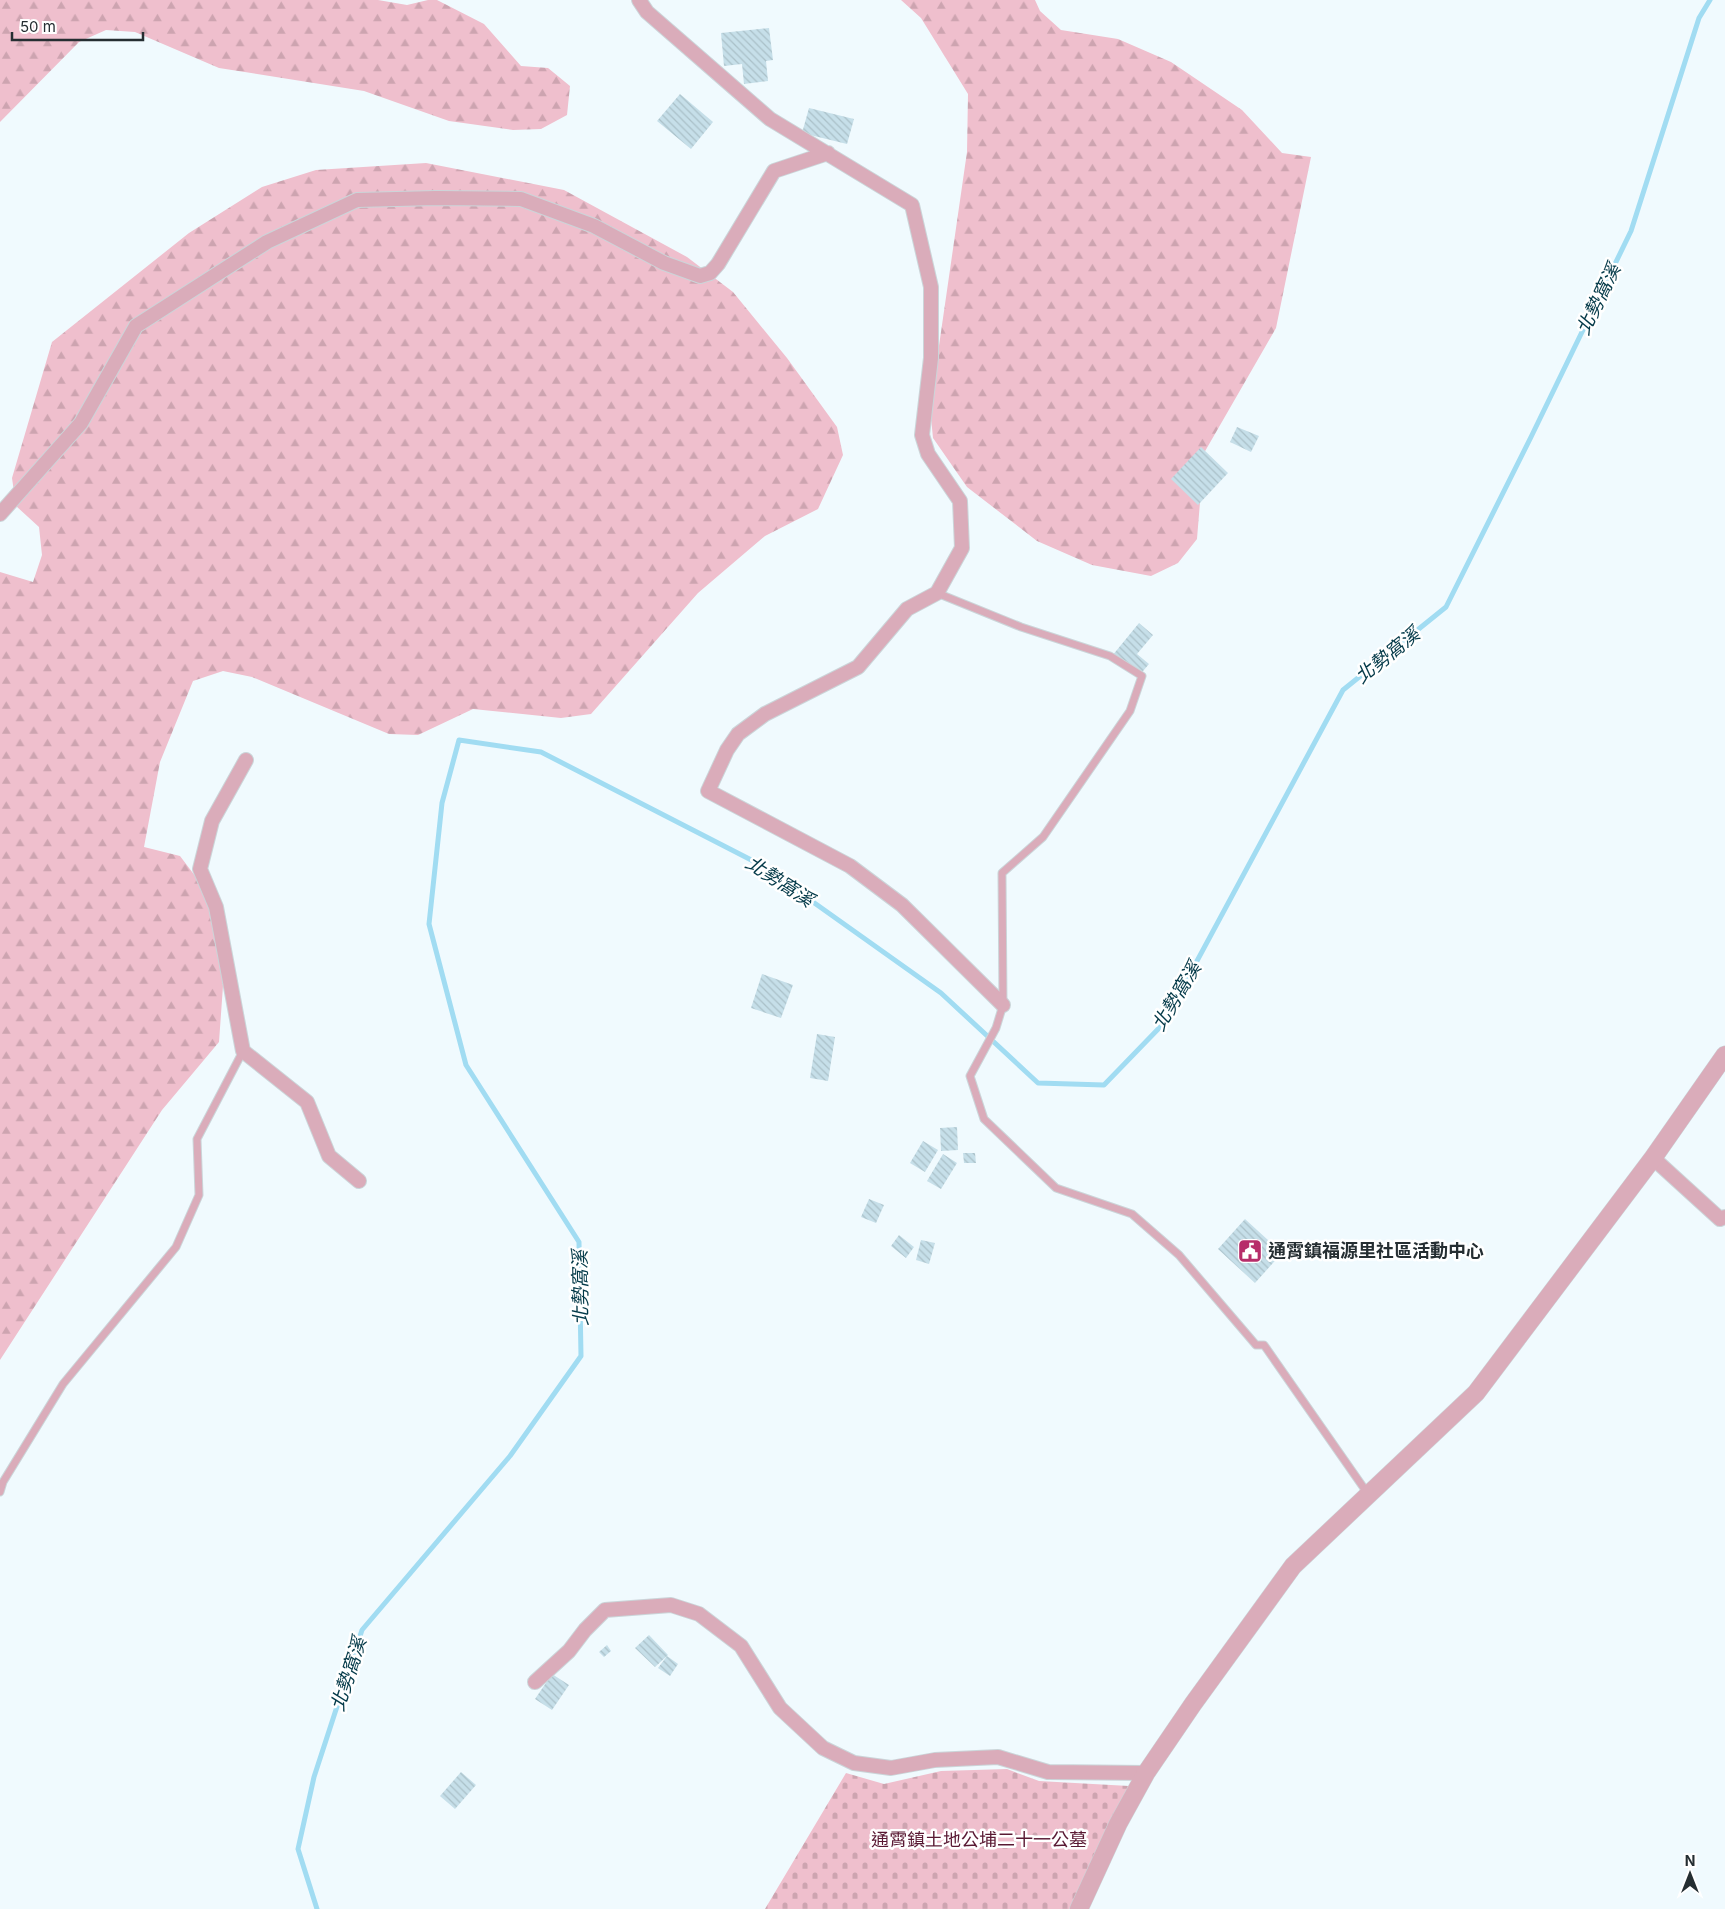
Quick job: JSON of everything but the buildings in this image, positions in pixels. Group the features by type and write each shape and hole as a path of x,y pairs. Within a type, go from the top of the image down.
{"street":[{"path":"639,0 647,12 770,119 912,205 931,287 931,358 922,435 928,454 960,501 962,548 937,593 907,609 858,667 766,714 738,734 727,750 708,791 850,866 902,905 1003,1005"},
{"path":"0,514 81,423 136,326 267,242 357,200 436,198 521,199 594,226 664,263 700,276 710,273 718,264 774,171 828,154"},
{"path":"246,760 212,820 200,869 216,907 243,1051 307,1102 329,1156 359,1181"},
{"path":"1079,1909 1118,1824 1146,1773 1292,1566 1476,1393 1653,1158 1725,1055"},
{"path":"1653,1158 1720,1219 1725,1217"},
{"path":"534,1682 569,1651 585,1630 605,1610 671,1605 699,1614 741,1646 780,1708 823,1748 854,1763 891,1768 935,1760 998,1757 1048,1772 1146,1773"}],"lane":[{"path":"937,593 1021,627 1110,656 1142,676 1130,711 1043,837 1002,873 1003,1005 996,1028 970,1076 984,1119 1056,1188 1132,1214 1179,1255 1256,1346 1264,1345 1368,1495"},
{"path":"0,1492 3,1482 63,1384 176,1247 199,1195 197,1139 243,1051"}],"green space":[{"path":"0,0 378,0 407,5 437,0 484,24 521,66 548,68 570,86 567,115 541,129 513,130 449,121 364,91 219,68 135,32 106,30 79,42 0,122"},
{"path":"901,0 1035,0 1040,11 1061,30 1118,39 1171,62 1242,110 1282,153 1311,157 1276,328 1204,453 1197,539 1178,563 1151,576 1092,565 1037,541 967,487 933,438 930,408 967,152 968,94 921,18"},
{"path":"426,163 564,190 687,257 733,292 787,358 837,427 843,455 818,509 765,536 698,593 591,714 561,718 473,709 418,735 389,734 252,677 223,671 193,681 160,762 144,847 180,856 214,901 223,986 219,1042 162,1110 0,1360 0,572 33,582 42,555 39,527 16,506 12,478 52,342 189,233 262,187 316,170"},
{"name":"通霄鎮土地公埔二十一公墓","path":"1007,1769 1039,1781 1129,1786 1070,1909 765,1909 846,1773 884,1784 941,1771"}],"waterway":[{"name":"北勢窩溪","path":"317,1909 298,1849 314,1777 362,1630 510,1456 581,1356 579,1242 466,1065 429,924 442,803 459,740 541,752 761,865 941,993 1038,1083 1104,1085 1163,1024 1343,690 1446,607 1631,231 1699,18 1710,0"}],"place":[{"name":"通霄鎮福源里社區活動中心","path":"1250,1251"}]}
